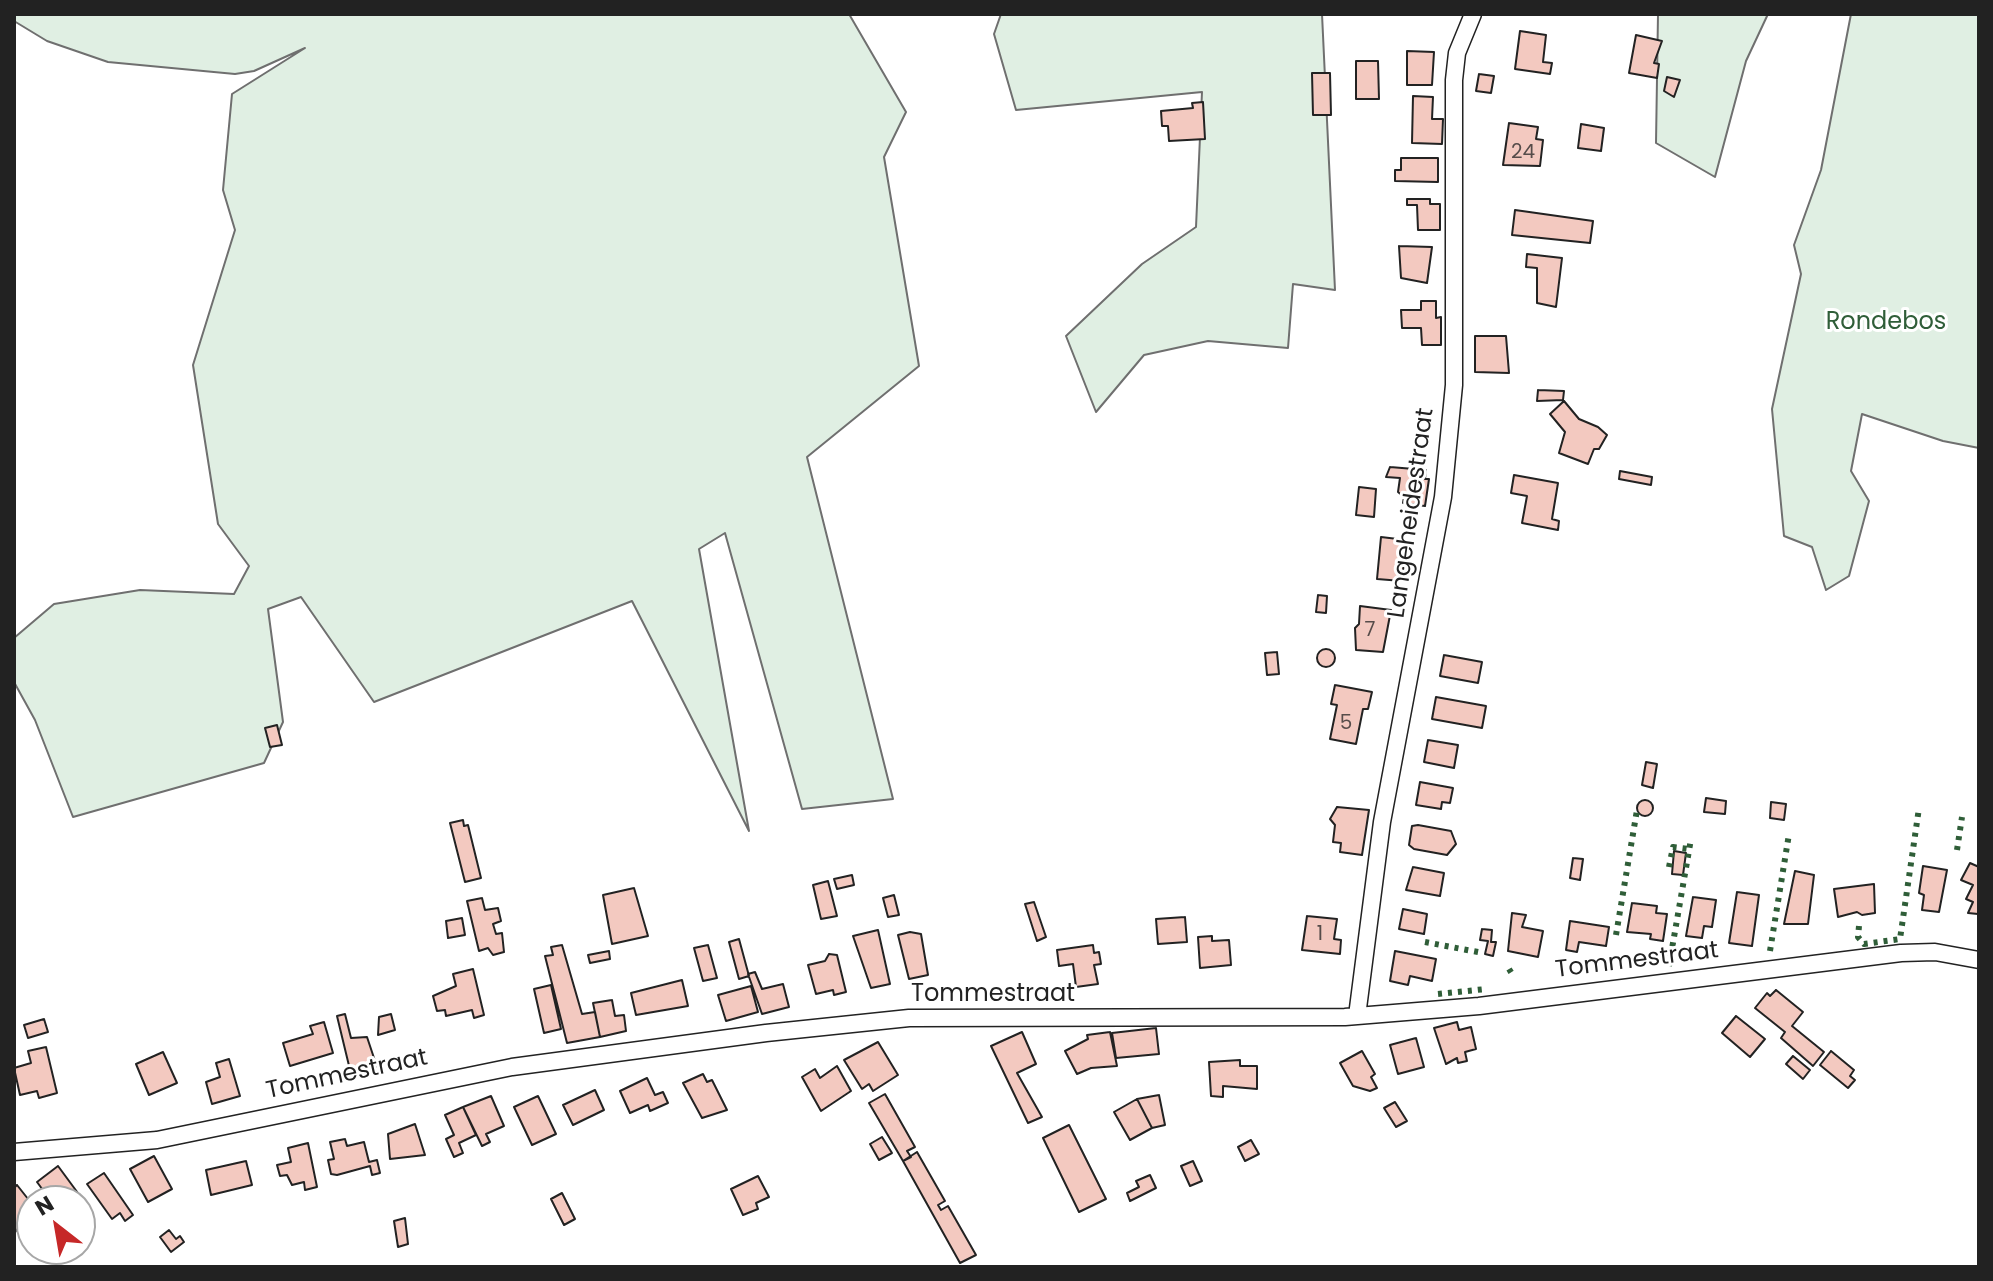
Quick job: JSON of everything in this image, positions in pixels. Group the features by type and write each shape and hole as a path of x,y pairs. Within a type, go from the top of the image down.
{"street":[{"name":"Langeheidestraat","path":"1357,1016 1382,822 1443,497 1454,385 1454,80 1457,53 1473,14"},
{"name":"Tommestraat","path":"14,1152 157,1140 512,1067 909,1018 1357,1016 1479,1006 1901,953 1935,952 1979,960"}],"green space":[{"path":"14,14 849,14 906,112 884,157 919,366 807,457 893,799 802,809 725,533 699,549 749,831 632,601 374,702 301,597 268,609 283,722 264,763 73,817 35,720 14,682 14,638 54,604 140,590 234,594 249,566 218,524 193,365 235,230 223,190 232,94 305,48 254,71 235,74 108,62 47,41 14,21"},
{"path":"1001,14 1322,14 1335,290 1293,284 1288,348 1208,341 1144,355 1096,412 1066,336 1142,264 1196,227 1202,92 1016,110 994,34"},
{"path":"1658,14 1768,14 1746,61 1715,177 1656,143"},
{"name":"Rondebos","path":"1851,14 1979,14 1979,448 1943,441 1862,414 1851,471 1869,501 1849,576 1826,590 1812,547 1784,536 1772,409 1801,274 1794,245 1821,170"}],"building":[{"path":"1520,31 1546,35 1543,62 1552,63 1550,74 1515,69"},
{"path":"1636,35 1662,41 1654,63 1659,64 1657,78 1629,73"},
{"path":"1407,51 1434,52 1432,85 1407,85"},
{"path":"1356,61 1378,61 1379,99 1356,99"},
{"path":"1312,73 1330,73 1331,115 1313,115"},
{"path":"1479,74 1494,76 1491,93 1476,91"},
{"path":"1667,77 1680,80 1674,97 1664,91"},
{"path":"1413,96 1433,97 1432,119 1443,119 1442,144 1412,143"},
{"path":"1203,102 1205,139 1169,141 1168,126 1162,126 1161,111 1193,108 1192,103"},
{"path":"1509,123 1538,127 1536,139 1543,140 1540,166 1503,165"},
{"path":"1581,124 1604,128 1601,151 1578,148"},
{"path":"1401,158 1438,158 1438,182 1395,181 1395,170 1401,170"},
{"path":"1407,199 1430,199 1430,204 1440,204 1440,230 1418,230 1417,205 1407,205"},
{"path":"1515,210 1593,221 1590,243 1512,235"},
{"path":"1399,246 1432,247 1427,283 1401,278"},
{"path":"1527,254 1562,258 1556,307 1537,303 1537,268 1526,267"},
{"path":"1421,301 1436,301 1436,318 1441,317 1441,345 1422,345 1421,328 1402,328 1401,310 1421,310"},
{"path":"1475,336 1506,336 1509,373 1475,372"},
{"path":"1538,390 1564,391 1563,400 1537,401"},
{"path":"1564,401 1579,419 1598,427 1607,435 1599,449 1594,449 1588,464 1559,453 1565,432 1550,414"},
{"path":"1390,467 1426,470 1425,479 1429,479 1425,506 1403,503 1404,497 1398,492 1400,478 1386,477"},
{"path":"1620,471 1652,477 1651,485 1619,479"},
{"path":"1514,475 1558,483 1552,519 1559,521 1558,530 1522,523 1527,496 1511,493"},
{"path":"1359,487 1376,489 1374,517 1356,515"},
{"path":"1381,537 1406,540 1402,581 1377,579"},
{"path":"1318,595 1327,596 1326,613 1316,612"},
{"path":"1360,606 1391,610 1383,652 1356,650 1355,628 1359,624"},
{"path":"1326,649 1335,658 1326,667 1317,658"},
{"path":"1277,652 1279,674 1267,675 1265,653"},
{"path":"1444,655 1482,662 1478,683 1440,676"},
{"path":"1335,685 1372,692 1368,709 1363,709 1356,744 1330,739 1337,705 1331,704"},
{"path":"1436,697 1486,706 1482,728 1432,719"},
{"path":"277,725 282,745 270,747 265,728"},
{"path":"1428,740 1458,745 1454,768 1424,762"},
{"path":"1646,762 1657,764 1653,788 1642,785"},
{"path":"1420,782 1453,788 1450,803 1442,802 1441,809 1416,805"},
{"path":"1706,798 1726,801 1725,814 1704,812"},
{"path":"1645,800 1653,808 1645,816 1637,808"},
{"path":"1771,802 1786,804 1784,820 1770,818"},
{"path":"1337,807 1369,810 1362,855 1340,852 1341,843 1333,842 1335,825 1330,819"},
{"path":"463,820 464,826 468,825 481,878 465,882 450,823"},
{"path":"1412,826 1451,831 1456,844 1447,855 1414,849 1409,845"},
{"path":"1674,851 1686,853 1683,875 1672,874"},
{"path":"1573,858 1583,859 1580,880 1570,878"},
{"path":"1970,863 1979,867 1978,914 1968,913 1973,902 1966,899 1973,885 1961,880"},
{"path":"1923,866 1947,870 1939,912 1922,910 1924,895 1919,893"},
{"path":"1413,867 1444,873 1440,896 1406,890"},
{"path":"1795,871 1814,875 1808,924 1784,924"},
{"path":"852,875 854,885 837,889 834,879"},
{"path":"828,881 837,916 821,919 813,885"},
{"path":"1874,884 1875,913 1862,915 1857,912 1838,917 1834,889"},
{"path":"634,888 648,936 612,944 603,895"},
{"path":"1737,892 1759,895 1752,946 1729,943"},
{"path":"894,895 899,915 888,917 883,898"},
{"path":"1693,897 1716,900 1712,927 1704,926 1702,938 1686,936"},
{"path":"482,898 485,910 498,908 501,921 493,924 496,934 502,933 504,952 493,955 488,948 479,951 467,901"},
{"path":"1034,902 1046,937 1037,941 1025,904"},
{"path":"1632,903 1657,906 1656,913 1667,914 1663,941 1650,939 1651,934 1627,932"},
{"path":"1403,909 1427,914 1424,934 1399,929"},
{"path":"1512,913 1526,915 1522,927 1543,931 1538,957 1508,951"},
{"path":"1307,916 1337,919 1334,939 1341,940 1340,954 1302,950"},
{"path":"1185,917 1187,942 1158,944 1156,919"},
{"path":"462,918 465,935 448,938 446,921"},
{"path":"1570,921 1609,927 1606,946 1579,942 1577,952 1566,950"},
{"path":"1482,929 1492,930 1491,942 1496,942 1493,956 1485,954 1488,941 1480,940"},
{"path":"878,930 890,984 871,988 853,936"},
{"path":"910,932 921,934 928,975 909,979 898,935"},
{"path":"1212,936 1212,941 1229,940 1231,965 1200,968 1198,937"},
{"path":"739,939 749,976 739,979 729,942"},
{"path":"562,945 582,1014 595,1012 600,1037 567,1043 545,956 553,955 551,947"},
{"path":"708,945 717,978 703,981 694,948"},
{"path":"1093,945 1094,953 1099,952 1101,964 1094,965 1098,984 1076,987 1073,964 1059,966 1057,950"},
{"path":"609,951 610,959 590,963 588,955"},
{"path":"1395,951 1436,959 1432,981 1410,976 1408,985 1390,981"},
{"path":"829,954 837,955 846,992 834,995 833,990 816,994 808,965 825,961"},
{"path":"473,969 484,1015 474,1018 472,1010 446,1016 445,1010 437,1011 433,996 456,986 453,974"},
{"path":"755,972 762,989 783,984 789,1007 762,1014 748,974"},
{"path":"682,980 688,1006 636,1015 631,993"},
{"path":"551,985 561,1029 544,1033 534,989"},
{"path":"751,986 758,1012 726,1021 718,995"},
{"path":"1776,990 1803,1012 1792,1026 1824,1052 1813,1066 1781,1038 1785,1032 1755,1008 1767,993 1770,996"},
{"path":"612,1000 615,1016 624,1015 626,1031 600,1037 593,1003"},
{"path":"345,1014 351,1038 367,1037 377,1067 351,1074 337,1016"},
{"path":"391,1014 395,1030 378,1035 379,1017"},
{"path":"1736,1016 1765,1039 1750,1057 1722,1033"},
{"path":"44,1019 48,1032 28,1038 24,1025"},
{"path":"324,1022 333,1053 290,1066 283,1043 313,1034 310,1026"},
{"path":"1457,1022 1459,1030 1471,1027 1476,1049 1465,1052 1467,1061 1458,1063 1457,1058 1446,1064 1434,1028"},
{"path":"1156,1028 1159,1054 1116,1058 1112,1033"},
{"path":"1022,1032 1036,1064 1017,1073 1042,1117 1028,1123 991,1046"},
{"path":"1110,1032 1117,1066 1091,1068 1077,1074 1065,1051 1088,1039 1087,1035"},
{"path":"1416,1038 1424,1067 1398,1074 1390,1045"},
{"path":"878,1042 898,1075 873,1091 869,1084 862,1089 844,1060"},
{"path":"46,1047 57,1093 39,1098 37,1091 20,1095 14,1068 31,1063 28,1051"},
{"path":"1362,1051 1375,1074 1371,1077 1377,1088 1370,1091 1353,1086 1340,1063"},
{"path":"1831,1051 1854,1070 1850,1076 1855,1080 1848,1088 1820,1065"},
{"path":"163,1052 177,1083 149,1095 136,1064"},
{"path":"1793,1056 1810,1070 1803,1079 1786,1064"},
{"path":"229,1059 240,1096 212,1104 206,1082 220,1077 216,1063"},
{"path":"1240,1060 1240,1066 1257,1066 1257,1089 1223,1086 1223,1097 1211,1096 1209,1062"},
{"path":"837,1066 851,1091 821,1111 802,1077 815,1069 820,1078"},
{"path":"703,1074 707,1082 712,1080 727,1110 702,1118 683,1083"},
{"path":"647,1078 655,1095 663,1092 668,1103 650,1111 648,1105 630,1113 620,1091"},
{"path":"595,1090 604,1110 573,1125 563,1105"},
{"path":"885,1094 915,1147 907,1151 911,1157 903,1161 869,1103"},
{"path":"1159,1095 1165,1125 1152,1128 1137,1099"},
{"path":"491,1096 504,1126 486,1134 490,1142 482,1146 463,1107"},
{"path":"538,1096 556,1134 532,1145 514,1107"},
{"path":"1137,1099 1152,1128 1130,1140 1114,1112"},
{"path":"1395,1102 1407,1121 1396,1127 1384,1108"},
{"path":"463,1107 476,1135 459,1143 463,1153 454,1157 446,1139 454,1135 445,1115"},
{"path":"415,1124 425,1155 390,1159 388,1134"},
{"path":"1069,1125 1106,1199 1079,1212 1043,1138"},
{"path":"882,1137 892,1153 879,1160 870,1144"},
{"path":"345,1139 347,1146 364,1142 369,1162 377,1160 380,1173 372,1175 370,1166 331,1174 328,1160 334,1159 330,1142"},
{"path":"1251,1140 1259,1154 1245,1161 1238,1147"},
{"path":"308,1143 317,1187 305,1190 304,1182 292,1185 287,1175 280,1176 277,1165 291,1162 288,1148"},
{"path":"917,1152 945,1201 938,1205 941,1210 948,1206 976,1255 960,1263 903,1161"},
{"path":"154,1156 172,1189 148,1202 130,1169"},
{"path":"246,1161 252,1185 211,1195 206,1170"},
{"path":"1193,1161 1202,1181 1190,1186 1181,1166"},
{"path":"58,1166 72,1185 39,1185 37,1182"},
{"path":"104,1173 133,1215 125,1221 120,1213 112,1219 96,1197 96,1185 87,1184"},
{"path":"1150,1175 1156,1188 1130,1201 1127,1193 1139,1187 1136,1181"},
{"path":"758,1176 769,1197 756,1203 758,1209 743,1215 731,1189"},
{"path":"16,1186 16,1230 14,1227"},
{"path":"562,1193 575,1219 564,1225 551,1199"},
{"path":"405,1218 408,1244 398,1247 394,1221"},
{"path":"169,1230 176,1239 180,1236 184,1242 171,1252 160,1237"}],"hedge":[{"path":"1859,926 1858,937 1864,944 1900,939 1919,808"},
{"path":"1616,935 1637,810"},
{"path":"1957,850 1962,817"},
{"path":"1770,951 1789,834"},
{"path":"1669,966 1691,839"},
{"path":"1669,867 1673,847 1689,849"},
{"path":"1425,942 1483,953"},
{"path":"1509,969 1514,977"},
{"path":"1438,994 1486,989"}]}
